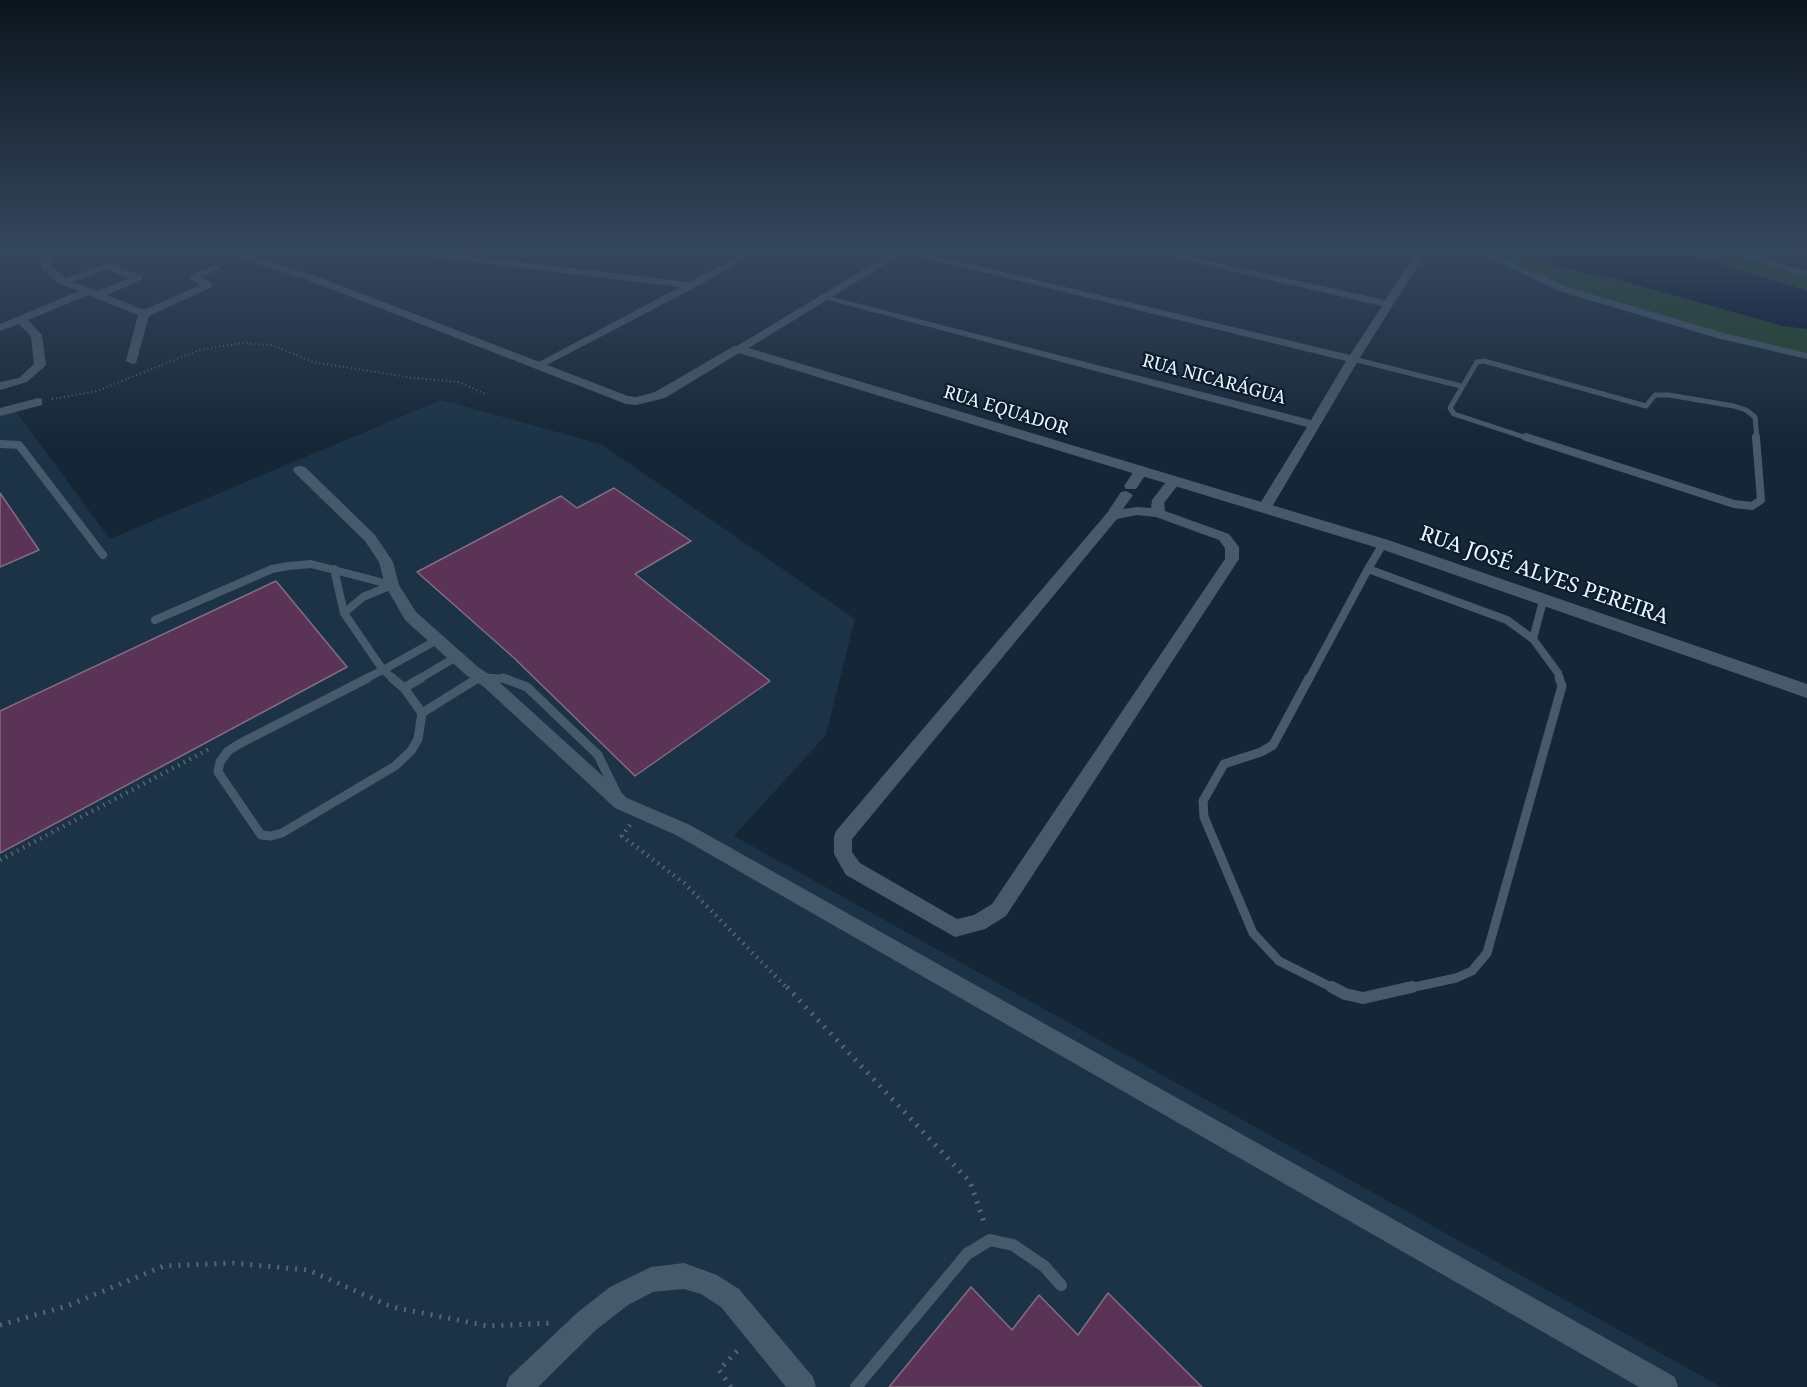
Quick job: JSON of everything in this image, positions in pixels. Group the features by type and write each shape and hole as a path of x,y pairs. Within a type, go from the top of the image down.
{"main road":[{"path":"411,316 626,400 636,401 660,395 795,316"},
{"name":"RUA EQUADOR","path":"738,349 1264,507"},
{"name":"RUA JOSÉ ALVES PEREIRA","path":"1264,507 1383,544 1807,691"}],"street":[{"path":"0,328 31,316"},
{"path":"132,361 144,316"},
{"path":"540,365 634,316"},
{"name":"RUA NICARÁGUA","path":"893,316 1315,425"},
{"path":"1172,316 1353,359"},
{"path":"1264,507 1381,316"},
{"path":"1654,316 1753,345 1807,356"},
{"path":"0,386 22,380 40,365 36,336 21,320"},
{"path":"0,412 39,402"},
{"path":"300,470 370,538 386,561 392,585 410,616 479,677 490,683 630,807 683,830 1665,1387"},
{"path":"1112,516 1137,511 1158,513 1224,537 1232,547 1232,559 999,910 978,923 955,928 854,869 843,854 843,837 1112,516 1142,470"},
{"path":"1158,513 1157,503 1174,481"},
{"path":"519,1387 587,1321 619,1296 651,1280 684,1276 708,1284 730,1298 803,1387"}],"lane":[{"path":"1353,359 1461,386"},
{"path":"1477,362 1491,362 1646,406 1655,395 1670,395 1746,410 1755,417 1761,500 1752,506 1734,504 1629,469 1465,420 1454,414 1450,408 1461,386 1477,362"},
{"path":"0,444 19,445 103,555"},
{"path":"1368,569 1507,620 1533,639 1558,673 1562,686 1487,953 1472,971 1456,978 1363,998 1345,994 1279,962 1253,933 1204,817 1203,801 1224,764 1261,752 1273,745 1368,569 1383,544"},
{"path":"155,620 272,569 311,564 392,585"},
{"path":"334,569 344,613 383,670 404,688 422,713 418,739 411,751 395,766 282,833 270,836 261,835 218,772 220,762 228,752 239,744 383,670 437,640"},
{"path":"344,613 363,597 392,585"},
{"path":"1533,639 1544,601"},
{"path":"404,688 456,657"},
{"path":"422,713 479,677"},
{"path":"856,1387 967,1254 990,1240 1014,1245 1044,1266 1061,1285"}],"path":[{"path":"39,402 97,391 200,350 242,343 272,345 313,362 414,378 459,382 487,395"},
{"path":"0,860 219,743"},
{"path":"630,807 622,836 684,883 834,1034 970,1182 990,1240"},
{"path":"0,1325 68,1306 164,1266 233,1263 308,1270 393,1306 488,1326 587,1321"},
{"path":"731,1387 719,1371 757,1330"}],"shaded area":[{"path":"1746,316 1807,316 1807,329 1783,326"},
{"path":"441,400 601,444 855,619 826,735 734,836 1721,1387 0,1387 0,413 14,409 110,539"}],"green space":[{"path":"1661,316 1807,316 1807,353 1742,339"}],"building":[{"path":"614,488 691,541 635,574 770,681 635,776 513,657 417,572 561,496 577,508"},
{"path":"0,493 39,550 0,567"},
{"path":"276,581 347,667 0,853 0,711"},
{"path":"971,1287 1012,1330 1039,1295 1078,1335 1108,1293 1202,1387 889,1387"}]}
